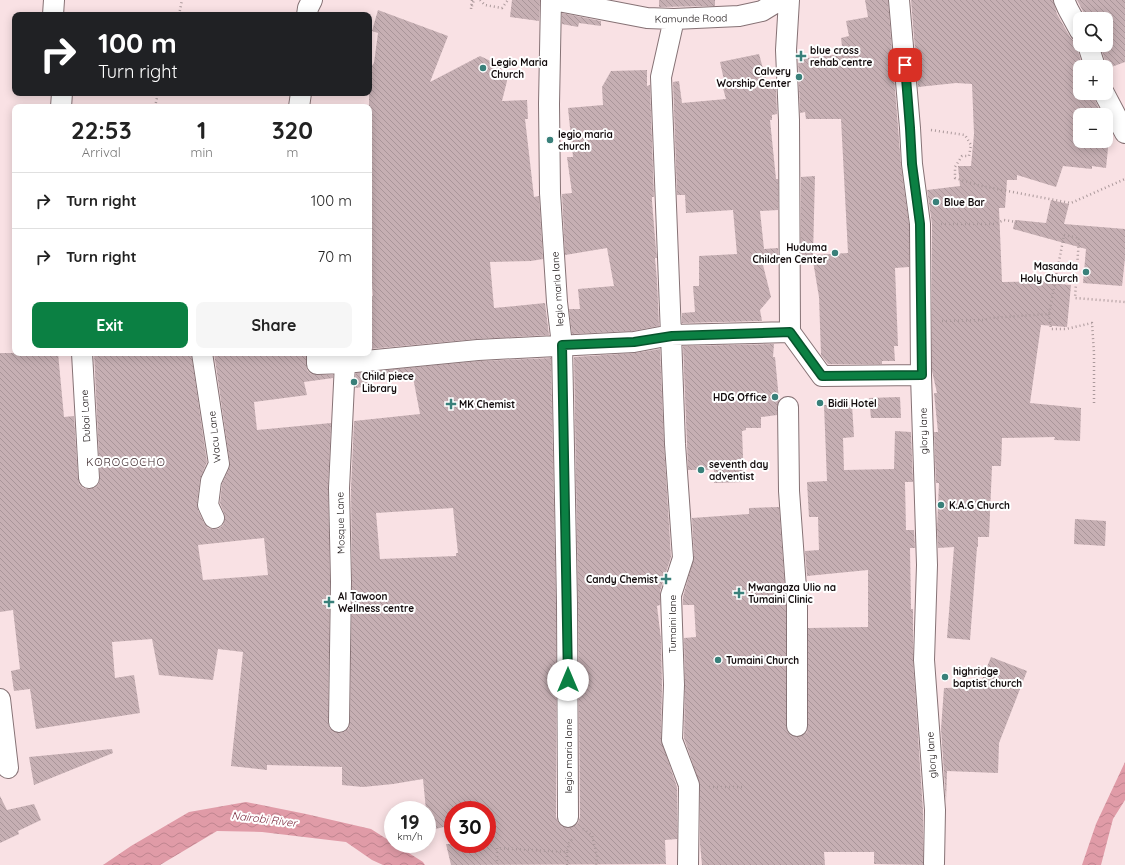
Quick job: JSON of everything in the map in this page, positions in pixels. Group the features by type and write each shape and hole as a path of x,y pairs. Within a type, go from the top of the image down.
{"street":[{"path":"53,12 54,0"},
{"path":"307,12 312,0"},
{"name":"Kamunde Road","path":"552,0 648,18 674,20 739,16 762,11 780,0"},
{"name":"legio maria lane","path":"552,0 549,104 550,193 557,302 562,345 567,595 568,817"},
{"path":"789,0 786,50 790,120 790,332 822,376 922,375"},
{"name":"glory lane","path":"899,0 912,164 920,224 927,564 924,660 935,810 934,863"},
{"path":"1064,0 1073,18"},
{"name":"Tumaini lane","path":"674,20 661,77 675,444 683,558 671,595 674,685 672,740 689,785 688,865"},
{"path":"1108,100 1125,133"},
{"path":"317,356 317,364 345,364 478,350 634,342 671,335 790,332"},
{"name":"Dubai Lane","path":"82,356 89,478"},
{"name":"Wacu Lane","path":"202,356 219,464 211,481 208,505 214,518"},
{"name":"Mosque Lane","path":"339,722 341,582 339,488 345,364"},
{"path":"788,407 789,491 796,602 797,726"},
{"path":"0,699 8,768"}],"path":[{"path":"180,12 182,0"},
{"path":"480,0 485,5 502,8 508,0"},
{"path":"910,128 946,131 965,135 971,145 969,156 962,156 955,167 956,178 981,186 1072,203 1125,179"},
{"path":"920,224 995,224 1004,220 1017,222"},
{"path":"1094,406 1094,353 1092,323 1066,329 1051,330 1049,314 1064,235 1079,238 1075,298 1125,302"},
{"path":"921,322 985,320 990,318 1049,314"},
{"path":"689,785 744,787"},
{"path":"567,865 569,843 582,828 592,835 597,856 596,865"},
{"path":"497,861 497,848 567,852"}],"water":[{"path":"1125,762 1125,800 1113,819 1101,865 1082,865 1096,824"},
{"name":"Nairobi River","path":"246,802 306,814 371,829 384,837 384,853 409,853 423,862 425,865 383,865 372,860 346,842 262,832 217,831 160,865 103,865 131,846 189,812"}],"building":[{"path":"512,0 540,0 539,21 510,17"},
{"path":"659,0 715,0 715,6 659,7"},
{"path":"865,0 888,0 901,165 909,225 909,267 895,268 898,346 894,346 895,361 882,361 882,364 828,364 821,355 819,297 813,261 801,262 801,177 815,176 813,255 848,253 841,119 806,119 805,112 800,113 798,59 843,54 841,38 849,36 846,21 868,17"},
{"path":"911,0 1053,0 1057,14 1073,40 1073,52 1078,52 1081,60 1073,60 1073,100 1095,100 1099,108 1073,108 1073,148 1108,148 1106,168 1092,166 1092,169 1063,166 1056,187 1017,175 1017,180 1007,180 1005,208 999,208 1002,282 1049,281 1049,283 1071,285 1067,327 1041,325 1030,403 1081,408 1080,441 1054,440 1055,437 1002,438 1001,466 992,466 989,537 978,537 970,640 947,638 954,547 938,548 937,529 939,483 936,483 934,432 938,432 934,393 937,393 932,371 932,224 927,190 960,186 958,166 971,166 974,134 972,84 956,83 918,87"},
{"path":"1077,0 1125,0 1125,62 1113,66 1113,60 1105,60 1102,52 1113,52 1113,12 1083,12"},
{"path":"378,10 448,36 430,82 480,56 499,65 507,81 502,101 527,100 528,119 525,119 534,197 539,196 543,259 531,261 490,262 494,308 545,303 549,335 477,339 372,349 372,104 369,104 369,96 372,96 372,65 374,63 378,33 372,31"},
{"path":"562,13 601,21 601,26 579,23 578,27 562,24"},
{"path":"759,54 768,87 776,87 777,114 772,115 772,120 770,120 776,179 778,179 778,210 760,211 764,249 778,248 778,264 763,265 771,297 760,310 762,321 682,323 682,313 695,312 693,286 699,286 699,256 737,254 733,210 686,213 685,195 677,195 673,82 679,81 682,103 726,99 721,81 724,80 720,62"},
{"path":"647,70 647,86 650,85 654,197 652,197 652,201 657,258 655,258 659,326 633,331 572,334 569,309 580,309 578,289 614,286 607,248 565,255 562,194 572,193 567,157 573,157 568,108 603,105 602,87 611,71"},
{"path":"1051,200 1069,204 1064,224 1125,229 1125,258 1122,286 1083,283 1086,249 1013,229 1015,220 1046,223"},
{"path":"774,344 773,357 775,357 779,400 777,415 761,417 761,428 746,428 746,430 742,431 744,482 714,483 714,470 688,470 683,346"},
{"path":"660,349 671,557 660,591 660,605 657,606 661,639 661,740 677,787 677,839 665,840 666,864 451,865 448,853 496,853 496,801 444,801 444,827 436,829 436,801 425,801 423,779 363,787 342,785 342,767 267,765 267,770 231,766 243,652 218,649 213,680 159,675 152,639 112,642 115,678 134,675 140,713 36,729 30,689 14,691 11,671 20,669 13,610 0,612 0,353 12,353 12,356 58,356 64,417 74,416 79,484 83,488 89,489 96,487 99,483 100,477 94,356 191,356 207,462 200,479 197,504 204,523 208,528 213,529 218,529 223,525 225,519 220,503 222,484 229,469 230,463 214,356 306,356 307,370 311,374 333,375 333,378 304,382 307,395 254,402 257,430 331,423 328,488 330,582 328,722 329,727 333,732 339,733 344,732 349,728 350,722 352,582 351,488 354,421 420,414 412,372 369,379 370,386 355,388 356,373 479,361 551,358 556,603 556,817 562,827 568,828 573,827 578,823 580,817 574,357 635,353","holes":["453,508 458,553 456,553 456,556 380,559 376,513","264,538 268,575 203,580 198,545"]},
{"path":"900,397 901,418 871,418 869,398"},
{"path":"824,405 852,405 854,437 843,438 844,470 894,469 895,431 911,432 913,482 905,482 906,530 914,530 915,548 910,548 911,609 913,609 913,661 923,810 923,865 874,864 874,852 824,852 825,865 702,865 700,844 700,785 684,738 684,638 696,637 694,605 683,605 683,597 694,557 692,518 749,514 749,508 779,507 786,602 786,726 787,731 791,736 802,736 807,732 808,726 808,628 868,627 868,570 807,576 805,551 819,550 818,517 809,517 807,482 827,481"},
{"path":"1075,519 1106,521 1105,546 1074,544"},
{"path":"991,657 1027,671 999,743 998,773 947,771 946,802 941,729 944,688 979,687"},
{"path":"112,749 113,753 34,785 29,757"},
{"path":"0,796 7,810 34,804 41,820 18,831 19,834 0,843"}],"place":[{"name":"blue cross rehab centre","path":"801,56"},
{"name":"Legio Maria Church","path":"483,68"},
{"name":"Calvery Worship Center","path":"799,77"},
{"name":"legio maria church","path":"550,140"},
{"name":"Blue Bar","path":"936,202"},
{"name":"Huduma Children Center","path":"835,253"},
{"name":"Masanda Holy Church","path":"1086,272"},
{"name":"Child piece Library","path":"354,382"},
{"name":"HDG Office","path":"775,397"},
{"name":"Bidii Hotel","path":"820,403"},
{"name":"MK Chemist","path":"451,404"},
{"name":"seventh day adventist","path":"701,470"},
{"name":"K.A.G Church","path":"941,505"},
{"name":"Candy Chemist","path":"666,579"},
{"name":"Mwangaza Ulio na Tumaini Clinic","path":"739,593"},
{"name":"Al Tawoon Wellness centre","path":"329,602"},
{"name":"Tumaini Church","path":"718,660"},
{"name":"highridge baptist church","path":"945,677"}],"district":[{"name":"KOROGOCHO","path":"126,462"}],"route":[{"path":"568,680 562,345 634,342 672,336 790,332 822,376 922,375 920,224 912,164 905,65"}]}
